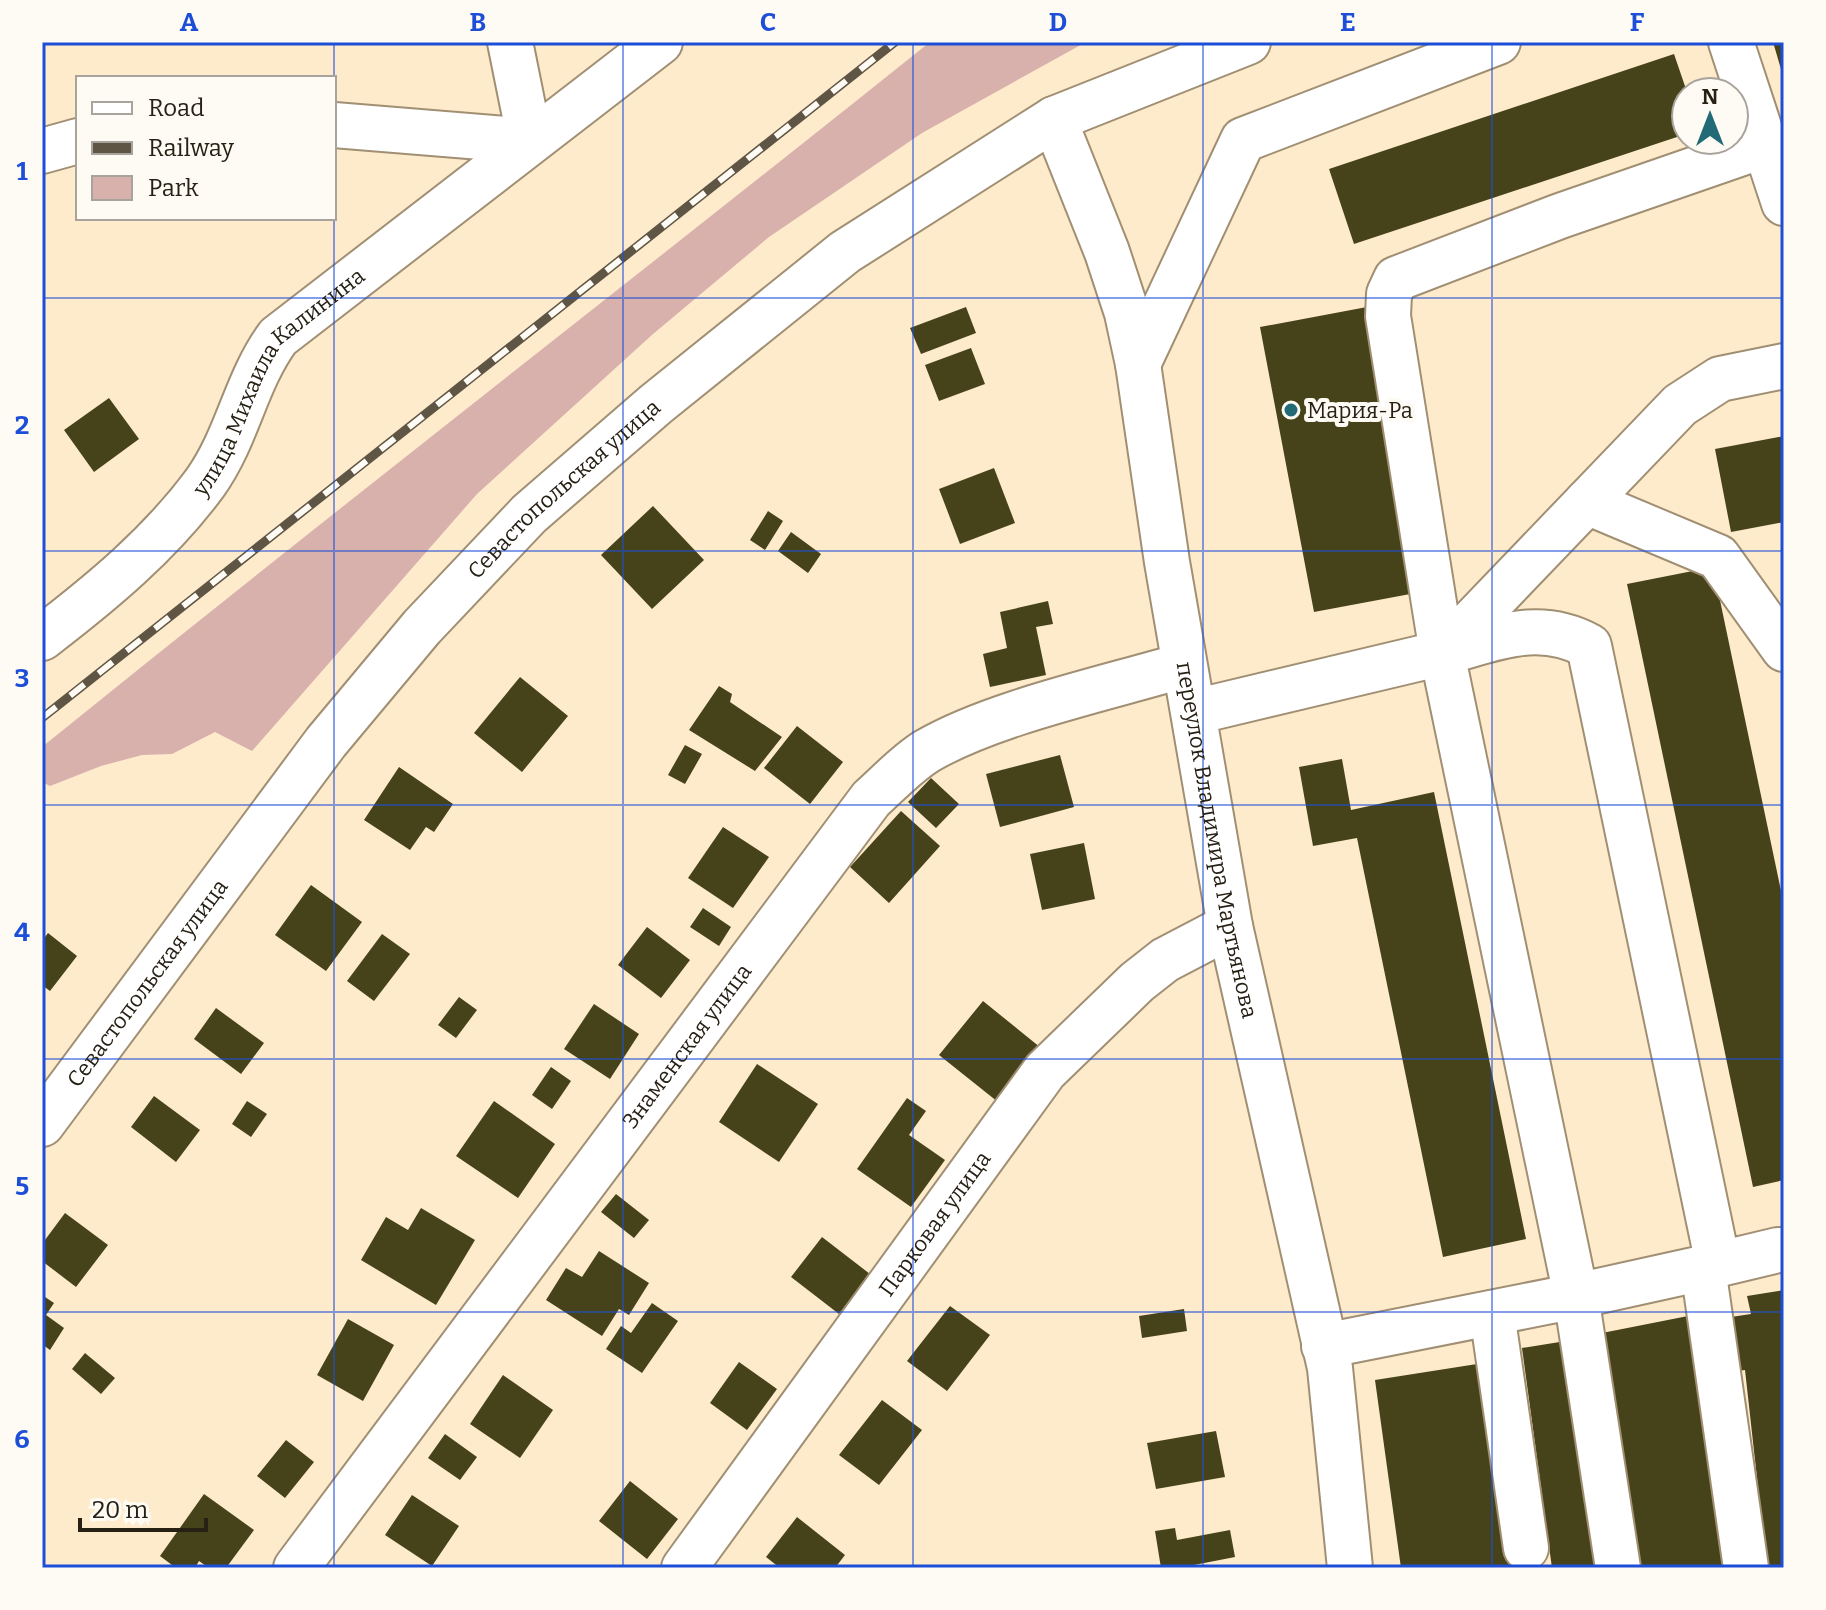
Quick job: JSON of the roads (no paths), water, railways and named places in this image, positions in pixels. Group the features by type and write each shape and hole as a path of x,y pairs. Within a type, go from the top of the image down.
{"street":[{"path":"336,125 530,141 510,42"},
{"name":"улица Михаила Калинина","path":"42,638 143,556 205,482 241,418 258,364 278,337 660,42"},
{"name":"Севастопольская улица","path":"42,1124 326,742 422,627 529,514 656,404 845,252 1054,119 1248,42"},
{"path":"1138,364 1243,140 1498,42"},
{"path":"1731,42 1784,203"},
{"name":"переулок Владимира Мартьянова","path":"1054,119 1112,267 1138,364 1184,665 1230,926 1324,1346 1350,1568"},
{"path":"42,151 76,142"},
{"path":"1618,1568 1576,1296 1442,653 1388,316 1389,294 1396,279 1560,216 1765,145"},
{"path":"1442,653 1697,391 1720,379 1784,366"},
{"path":"1587,502 1718,557 1784,649"},
{"path":"1194,712 1534,630 1554,632 1589,646 1711,1266 1746,1568"},
{"name":"Знаменская улица","path":"296,1568 871,799 928,751 969,733 1019,714 1184,665"},
{"name":"Парковая улица","path":"684,1568 1045,1071 1137,982 1165,960 1230,926"},
{"path":"1324,1346 1576,1296 1784,1250"},
{"path":"1492,1313 1526,1548"}],"railway":[{"path":"42,718 895,42"}],"place":[{"name":"Мария-Ра","path":"1291,410"}]}
